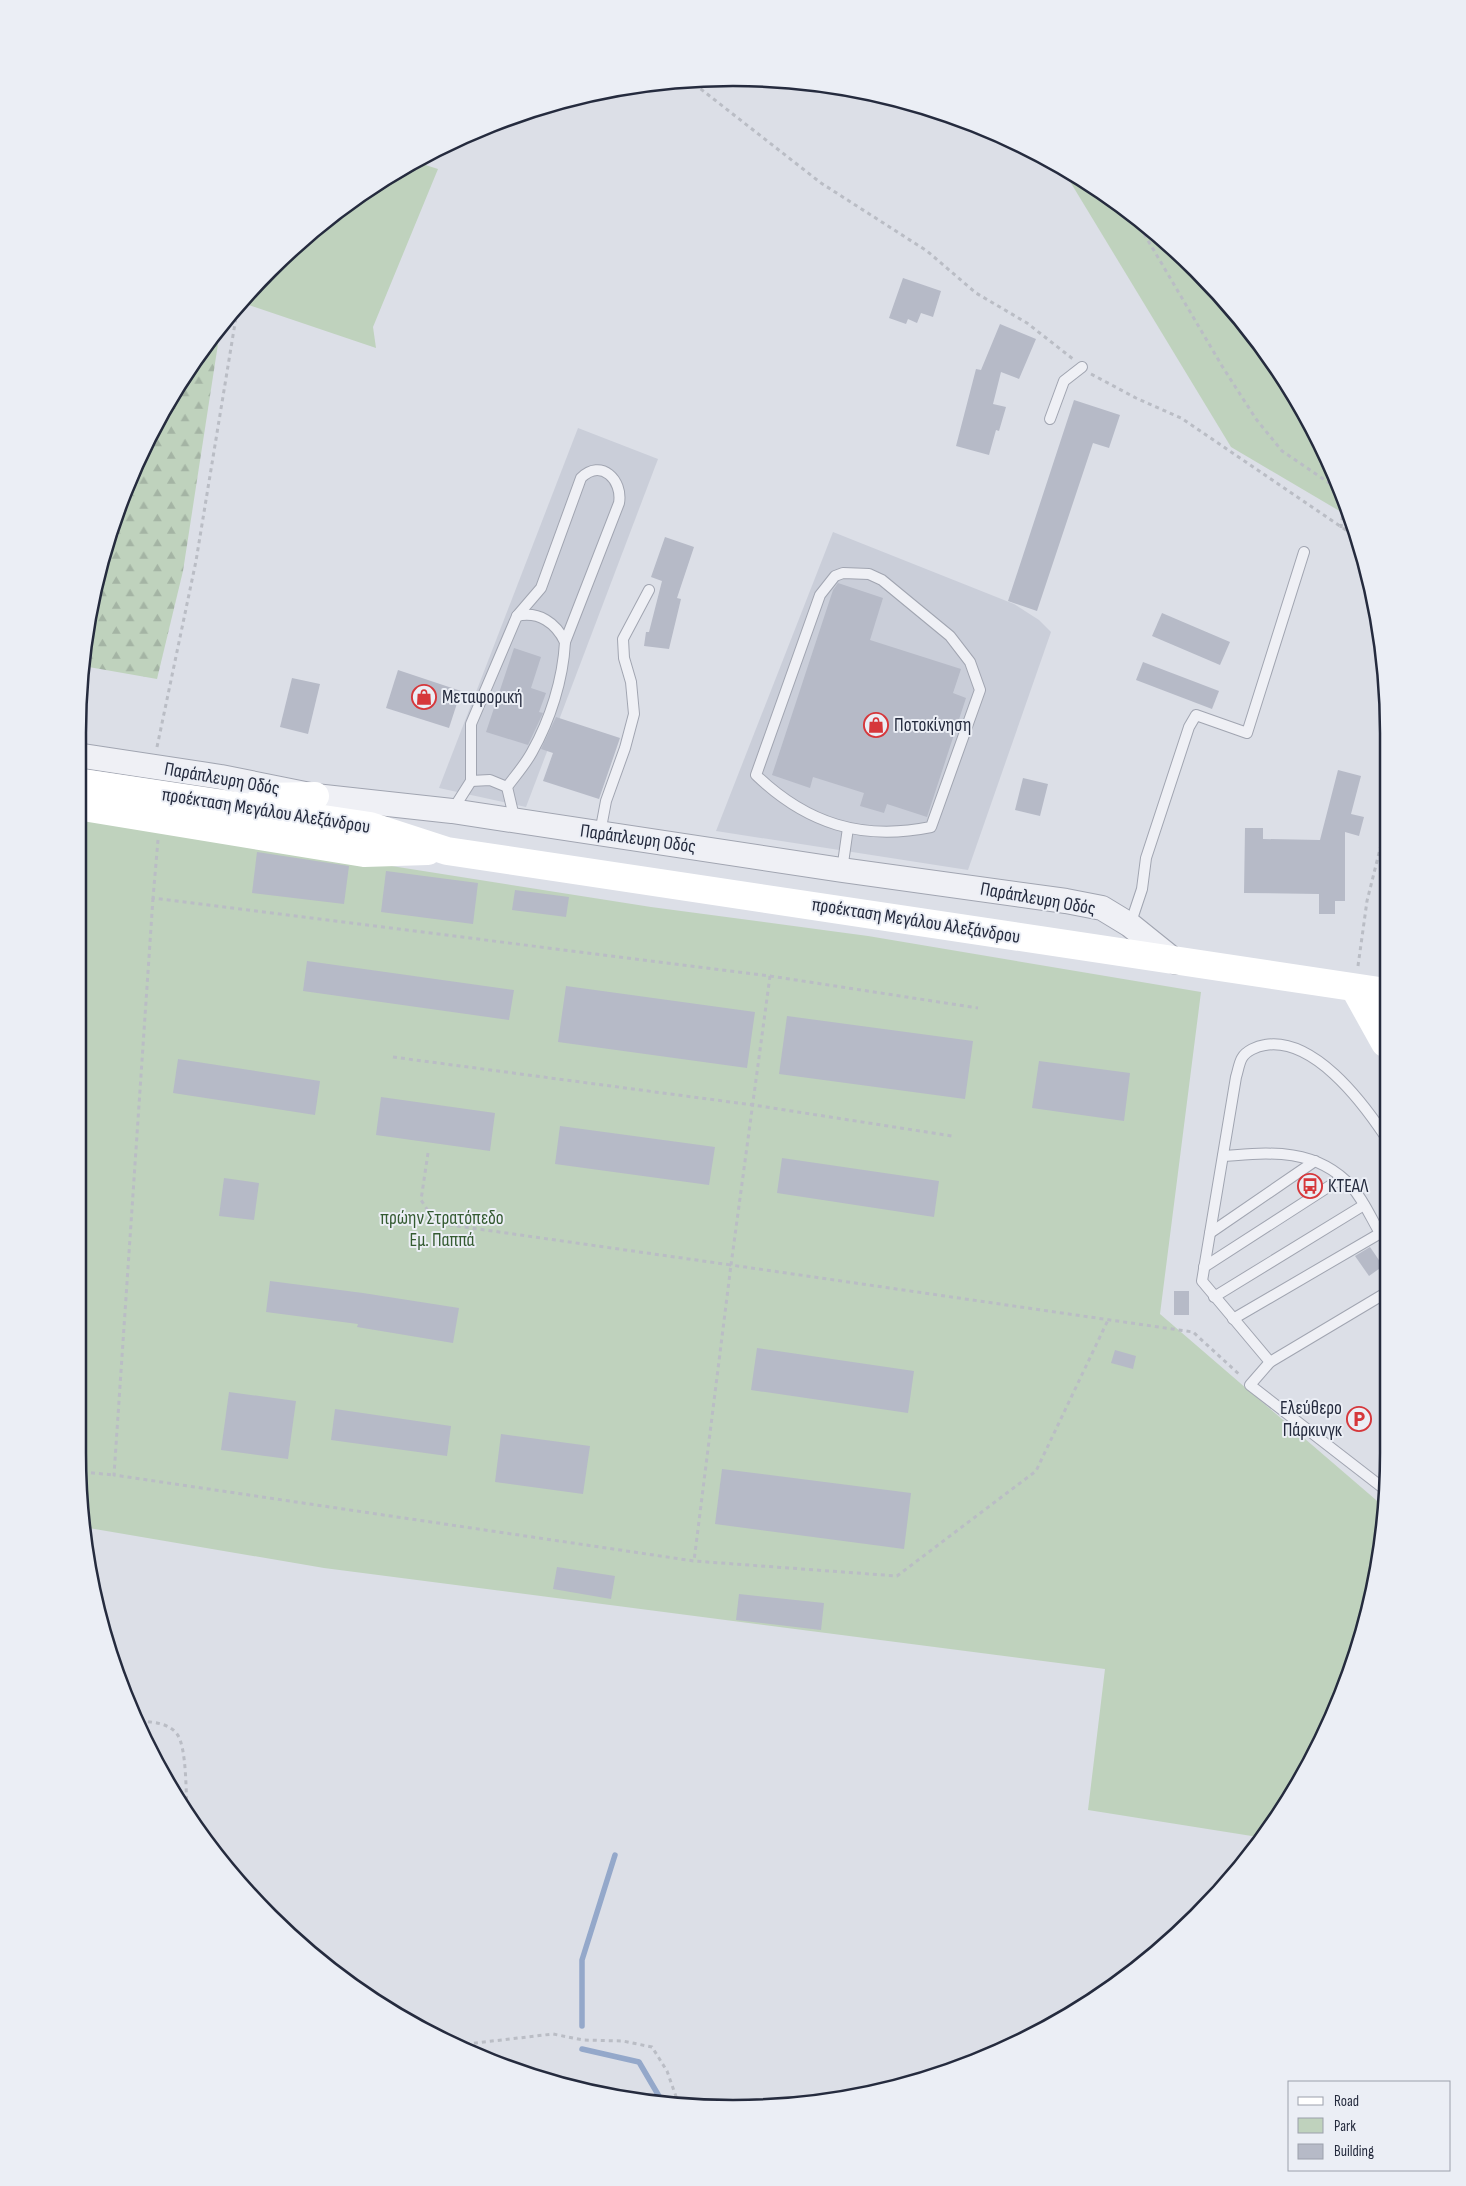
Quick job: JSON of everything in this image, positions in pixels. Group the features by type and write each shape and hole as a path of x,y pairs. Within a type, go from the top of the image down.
{"main road":[{"name":"προέκταση Μεγάλου Αλεξάνδρου","path":"86,783 370,826 447,851 1380,991"},
{"path":"181,798 316,796"},
{"name":"προέκταση Μεγάλου Αλεξάνδρου","path":"86,807 364,854 447,851"},
{"path":"1355,989 1380,1034"}],"street":[{"name":"Παράπλευρη Οδός","path":"86,756 221,777 316,796 452,811 842,870 1066,901 1102,908 1130,925 1176,962"}],"lane":[{"path":"1050,419 1064,381 1082,367"},
{"path":"452,811 471,781 471,724 518,616 541,588 582,478 589,472 594,471 608,474 619,486 619,503 565,642 564,664 553,704 532,752 507,787 515,821"},
{"path":"1130,925 1142,890 1146,858 1189,727 1196,715 1247,733 1304,552"},
{"path":"843,573 861,573 882,580 950,636 970,662 980,690 931,826 890,832 848,828 821,820 789,803 756,774 820,595 835,576 843,573"},
{"path":"600,833 606,801 625,748 634,714 631,682 624,658 623,638 650,590"},
{"path":"518,616 527,614 546,620 560,633 565,642"},
{"path":"471,781 490,780 507,787"},
{"path":"842,870 848,828"},
{"path":"1270,1362 1202,1283 1236,1076 1242,1058 1258,1046 1278,1042 1304,1051 1336,1077 1368,1110 1380,1128"},
{"path":"1224,1156 1287,1153 1315,1161 1337,1173 1352,1188 1380,1229"},
{"path":"1210,1233 1315,1161"},
{"path":"1204,1267 1342,1178"},
{"path":"1214,1297 1364,1205"},
{"path":"1233,1319 1380,1233"},
{"path":"1378,1485 1250,1385 1270,1362 1380,1296"}],"path":[{"path":"699,88 821,183 927,251 976,292 1027,323 1093,375 1181,418 1347,532"},
{"path":"1145,235 1222,366 1256,419 1282,451 1330,484"},
{"path":"153,767 196,561 235,321"},
{"path":"1341,528 1342,517"},
{"path":"114,1476 160,819"},
{"path":"1355,989 1367,901 1380,848"},
{"path":"153,898 770,976 978,1008"},
{"path":"694,1561 770,976"},
{"path":"393,1057 753,1105 952,1136"},
{"path":"428,1153 421,1200 436,1223 1193,1332 1250,1385"},
{"path":"87,1473 694,1561 897,1576 1036,1471 1108,1320"},
{"path":"145,1722 166,1725 177,1734 183,1754 186,1797"},
{"path":"470,2044 553,2034 584,2040 623,2041 652,2047 667,2070 676,2097"}],"shaded area":[{"path":"578,428 658,459 526,807 439,788"},
{"path":"833,532 1014,604 1039,620 1051,632 968,870 716,831"}],"green space":[{"path":"425,165 438,169 373,327 376,348 249,305 276,276 339,220 374,195"},
{"path":"1070,182 1127,220 1159,247 1190,276 1246,339 1271,374 1293,410 1331,485 1340,511 1231,447"},
{"path":"218,341 183,571 157,679 90,667 99,607 108,566 135,485 173,410"},
{"name":"πρώην Στρατόπεδο Εμ. Παππά","path":"86,812 360,861 651,907 868,936 1201,992 1160,1314 1377,1501 1374,1537 1358,1620 1331,1701 1293,1776 1254,1836 1088,1810 1105,1669 324,1568 91,1528 86,1453"}],"building":[{"path":"903,278 941,291 933,317 921,313 917,323 908,319 906,324 889,318"},
{"path":"1000,324 1036,339 1019,379 1001,372 993,404 1006,407 999,431 996,430 989,455 956,446 976,369 981,370"},
{"path":"1074,400 1120,415 1109,448 1093,443 1037,611 1008,601"},
{"path":"665,537 694,547 677,598 681,599 669,649 644,646 646,632 649,632 662,581 651,577"},
{"path":"838,583 883,598 870,640 961,669 953,693 966,698 927,817 887,804 884,813 860,806 864,793 813,777 810,788 772,775 833,590"},
{"path":"1162,613 1230,642 1220,665 1152,636"},
{"path":"514,648 541,657 531,688 546,693 539,712 543,713 528,745 486,732"},
{"path":"1143,662 1219,691 1212,709 1136,680"},
{"path":"398,670 461,691 449,728 386,708"},
{"path":"292,678 320,684 308,734 280,727"},
{"path":"556,717 620,738 599,799 543,781 553,753 541,749"},
{"path":"1338,770 1361,776 1351,814 1364,817 1359,836 1345,832 1345,901 1335,901 1335,914 1319,914 1319,894 1244,893 1245,828 1263,828 1263,839 1320,840"},
{"path":"1023,778 1048,784 1040,816 1015,810"},
{"path":"257,852 349,866 344,904 252,893"},
{"path":"386,871 478,883 473,924 381,912"},
{"path":"515,890 569,897 566,917 512,910"},
{"path":"307,961 514,990 509,1020 303,991"},
{"path":"566,986 755,1012 747,1068 558,1042"},
{"path":"787,1016 973,1041 965,1099 779,1074"},
{"path":"178,1059 320,1081 315,1115 173,1093"},
{"path":"1039,1061 1130,1073 1124,1121 1032,1108"},
{"path":"381,1097 495,1113 490,1151 376,1135"},
{"path":"560,1126 715,1147 709,1185 555,1164"},
{"path":"782,1158 939,1181 934,1217 777,1193"},
{"path":"224,1178 259,1183 254,1220 219,1216"},
{"path":"1370,1247 1380,1262 1380,1268 1369,1276 1355,1256"},
{"path":"270,1281 459,1308 453,1343 357,1327 358,1324 266,1312"},
{"path":"1174,1291 1189,1291 1189,1315 1174,1315"},
{"path":"757,1348 914,1371 908,1413 751,1390"},
{"path":"1115,1350 1136,1356 1133,1369 1111,1363"},
{"path":"229,1392 296,1401 288,1459 221,1450"},
{"path":"335,1409 451,1426 447,1456 331,1440"},
{"path":"501,1434 590,1446 583,1494 495,1482"},
{"path":"722,1469 911,1493 904,1549 715,1524"},
{"path":"557,1567 615,1576 611,1599 553,1589"},
{"path":"739,1594 824,1603 821,1630 736,1620"}],"waterway":[{"path":"582,2026 582,1960 615,1855"},
{"path":"582,2049 639,2062 658,2095"}],"place":[{"name":"Μεταφορική","path":"424,697"},
{"name":"Ποτοκίνηση","path":"876,725"},
{"name":"ΚΤΕΑΛ","path":"1310,1186"},
{"name":"Ελεύθερο Πάρκινγκ","path":"1359,1419"}]}
